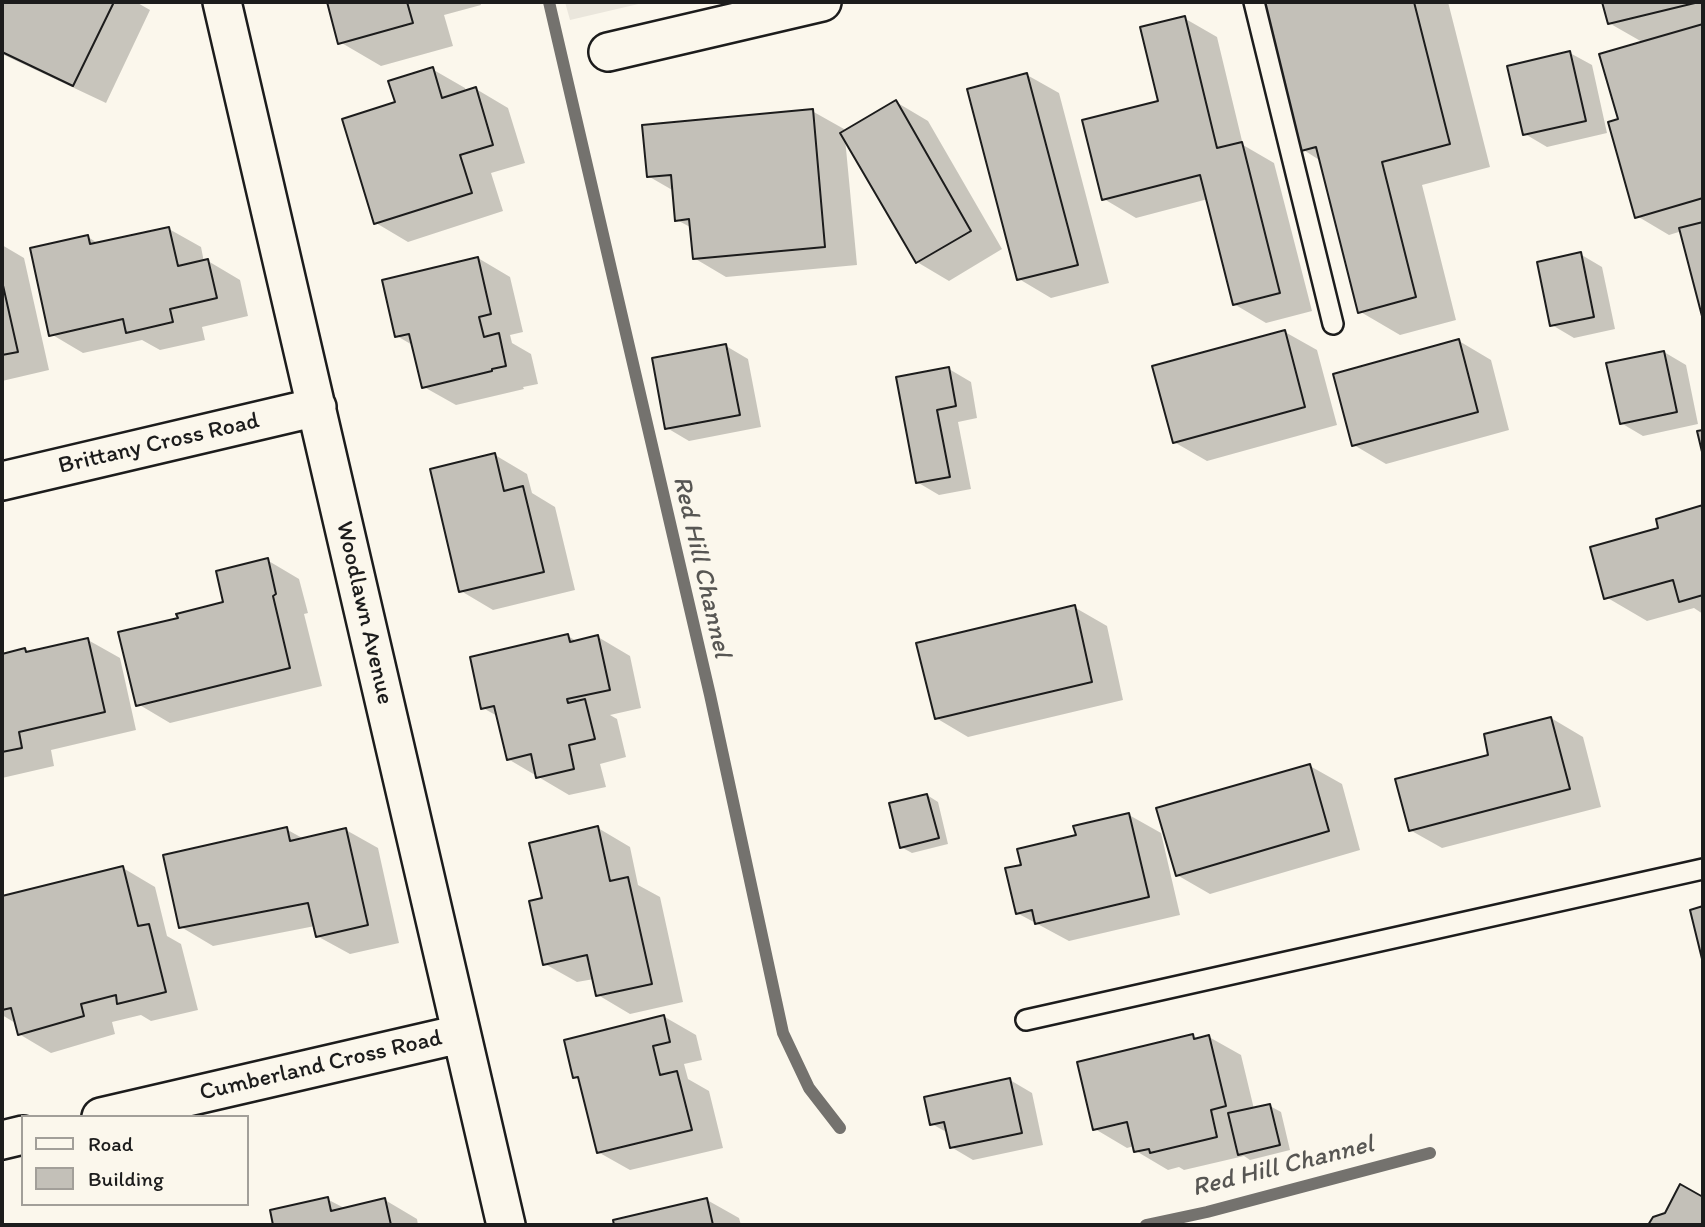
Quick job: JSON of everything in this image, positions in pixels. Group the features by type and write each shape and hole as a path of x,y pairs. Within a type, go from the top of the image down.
{"street":[{"name":"Woodlawn Avenue","path":"222,2 506,1225"},
{"path":"608,52 822,2"},
{"name":"Brittany Cross Road","path":"2,481 317,407"},
{"name":"Cumberland Cross Road","path":"110,1115 460,1034"},
{"path":"2,1140 21,1135"}],"lane":[{"path":"1254,2 1333,324"},
{"path":"1026,1020 1703,870"}],"shaded area":[{"path":"565,2 647,2 570,20"}],"building":[{"path":"2,2 114,2 73,86 2,52"},
{"path":"327,2 407,2 413,23 338,44"},
{"path":"1414,2 1450,144 1382,162 1416,297 1358,313 1316,147 1301,151 1263,4"},
{"path":"1602,2 1699,2 1608,24"},
{"path":"1185,16 1217,148 1242,142 1280,293 1233,305 1200,175 1102,200 1082,120 1158,101 1140,27"},
{"path":"1703,24 1703,198 1635,218 1608,122 1618,119 1599,54"},
{"path":"1570,51 1586,121 1523,135 1507,66"},
{"path":"433,67 442,98 476,87 493,145 460,155 472,193 374,224 342,119 395,102 388,81"},
{"path":"1027,73 1078,265 1017,280 967,89"},
{"path":"896,100 971,231 916,263 840,133"},
{"path":"813,109 825,247 693,259 689,219 675,221 671,175 647,177 642,125"},
{"path":"1703,222 1703,320 1679,228"},
{"path":"169,227 178,266 208,259 217,298 170,309 173,322 126,333 123,319 49,336 30,248 88,235 90,244"},
{"path":"1581,252 1594,317 1550,326 1537,262"},
{"path":"478,257 491,314 479,317 484,337 499,333 506,366 422,388 409,334 395,337 382,280"},
{"path":"2,281 18,352 2,355"},
{"path":"1285,330 1305,407 1173,443 1152,366"},
{"path":"1459,339 1478,412 1352,446 1333,374"},
{"path":"726,344 740,415 665,429 652,358"},
{"path":"1664,351 1677,412 1620,424 1606,363"},
{"path":"949,367 956,406 937,410 950,477 916,483 896,377"},
{"path":"1703,430 1703,456 1697,431"},
{"path":"495,453 504,491 523,486 544,572 459,592 430,469"},
{"path":"1703,505 1703,595 1679,602 1673,580 1604,599 1590,547 1658,528 1656,519"},
{"path":"268,558 276,594 273,596 290,668 136,706 118,632 178,618 176,614 223,602 216,571"},
{"path":"1075,605 1092,682 935,719 916,643"},
{"path":"568,634 570,642 598,635 610,690 567,699 568,703 585,699 595,739 569,745 574,769 536,778 531,754 507,760 494,706 481,709 470,657"},
{"path":"88,638 105,712 19,732 22,748 2,752 2,654 25,648 26,652"},
{"path":"1551,717 1570,789 1409,831 1395,779 1488,755 1484,734"},
{"path":"1310,764 1329,831 1176,876 1156,808"},
{"path":"927,794 939,838 900,848 889,803"},
{"path":"1129,813 1149,897 1035,924 1032,910 1016,914 1005,868 1021,865 1017,849 1076,835 1073,826"},
{"path":"598,826 610,881 628,877 652,984 596,996 587,955 543,965 529,901 542,898 529,843"},
{"path":"287,827 290,841 346,828 368,925 316,937 308,903 179,928 163,855"},
{"path":"123,866 138,926 149,924 166,992 117,1004 116,995 81,1004 84,1016 18,1035 11,1008 2,1010 2,896"},
{"path":"1703,906 1703,963 1690,910"},
{"path":"664,1015 670,1042 653,1046 660,1075 677,1071 692,1130 597,1153 578,1077 573,1078 564,1040"},
{"path":"1193,1034 1194,1039 1209,1035 1226,1106 1211,1110 1217,1137 1150,1153 1149,1149 1134,1152 1127,1122 1093,1130 1077,1062"},
{"path":"1010,1078 1022,1133 950,1148 944,1122 930,1125 924,1097"},
{"path":"1270,1104 1280,1145 1238,1155 1228,1113"},
{"path":"1680,1184 1703,1197 1703,1225 1648,1225 1653,1217 1665,1213"},
{"path":"328,1197 331,1211 385,1198 391,1225 273,1225 270,1210"},
{"path":"707,1198 713,1225 614,1225 613,1220"}],"waterway":[{"name":"Red Hill Channel","path":"549,2 710,695 783,1033 809,1088 840,1128"},
{"name":"Red Hill Channel","path":"1146,1225 1207,1212 1430,1153"}]}
